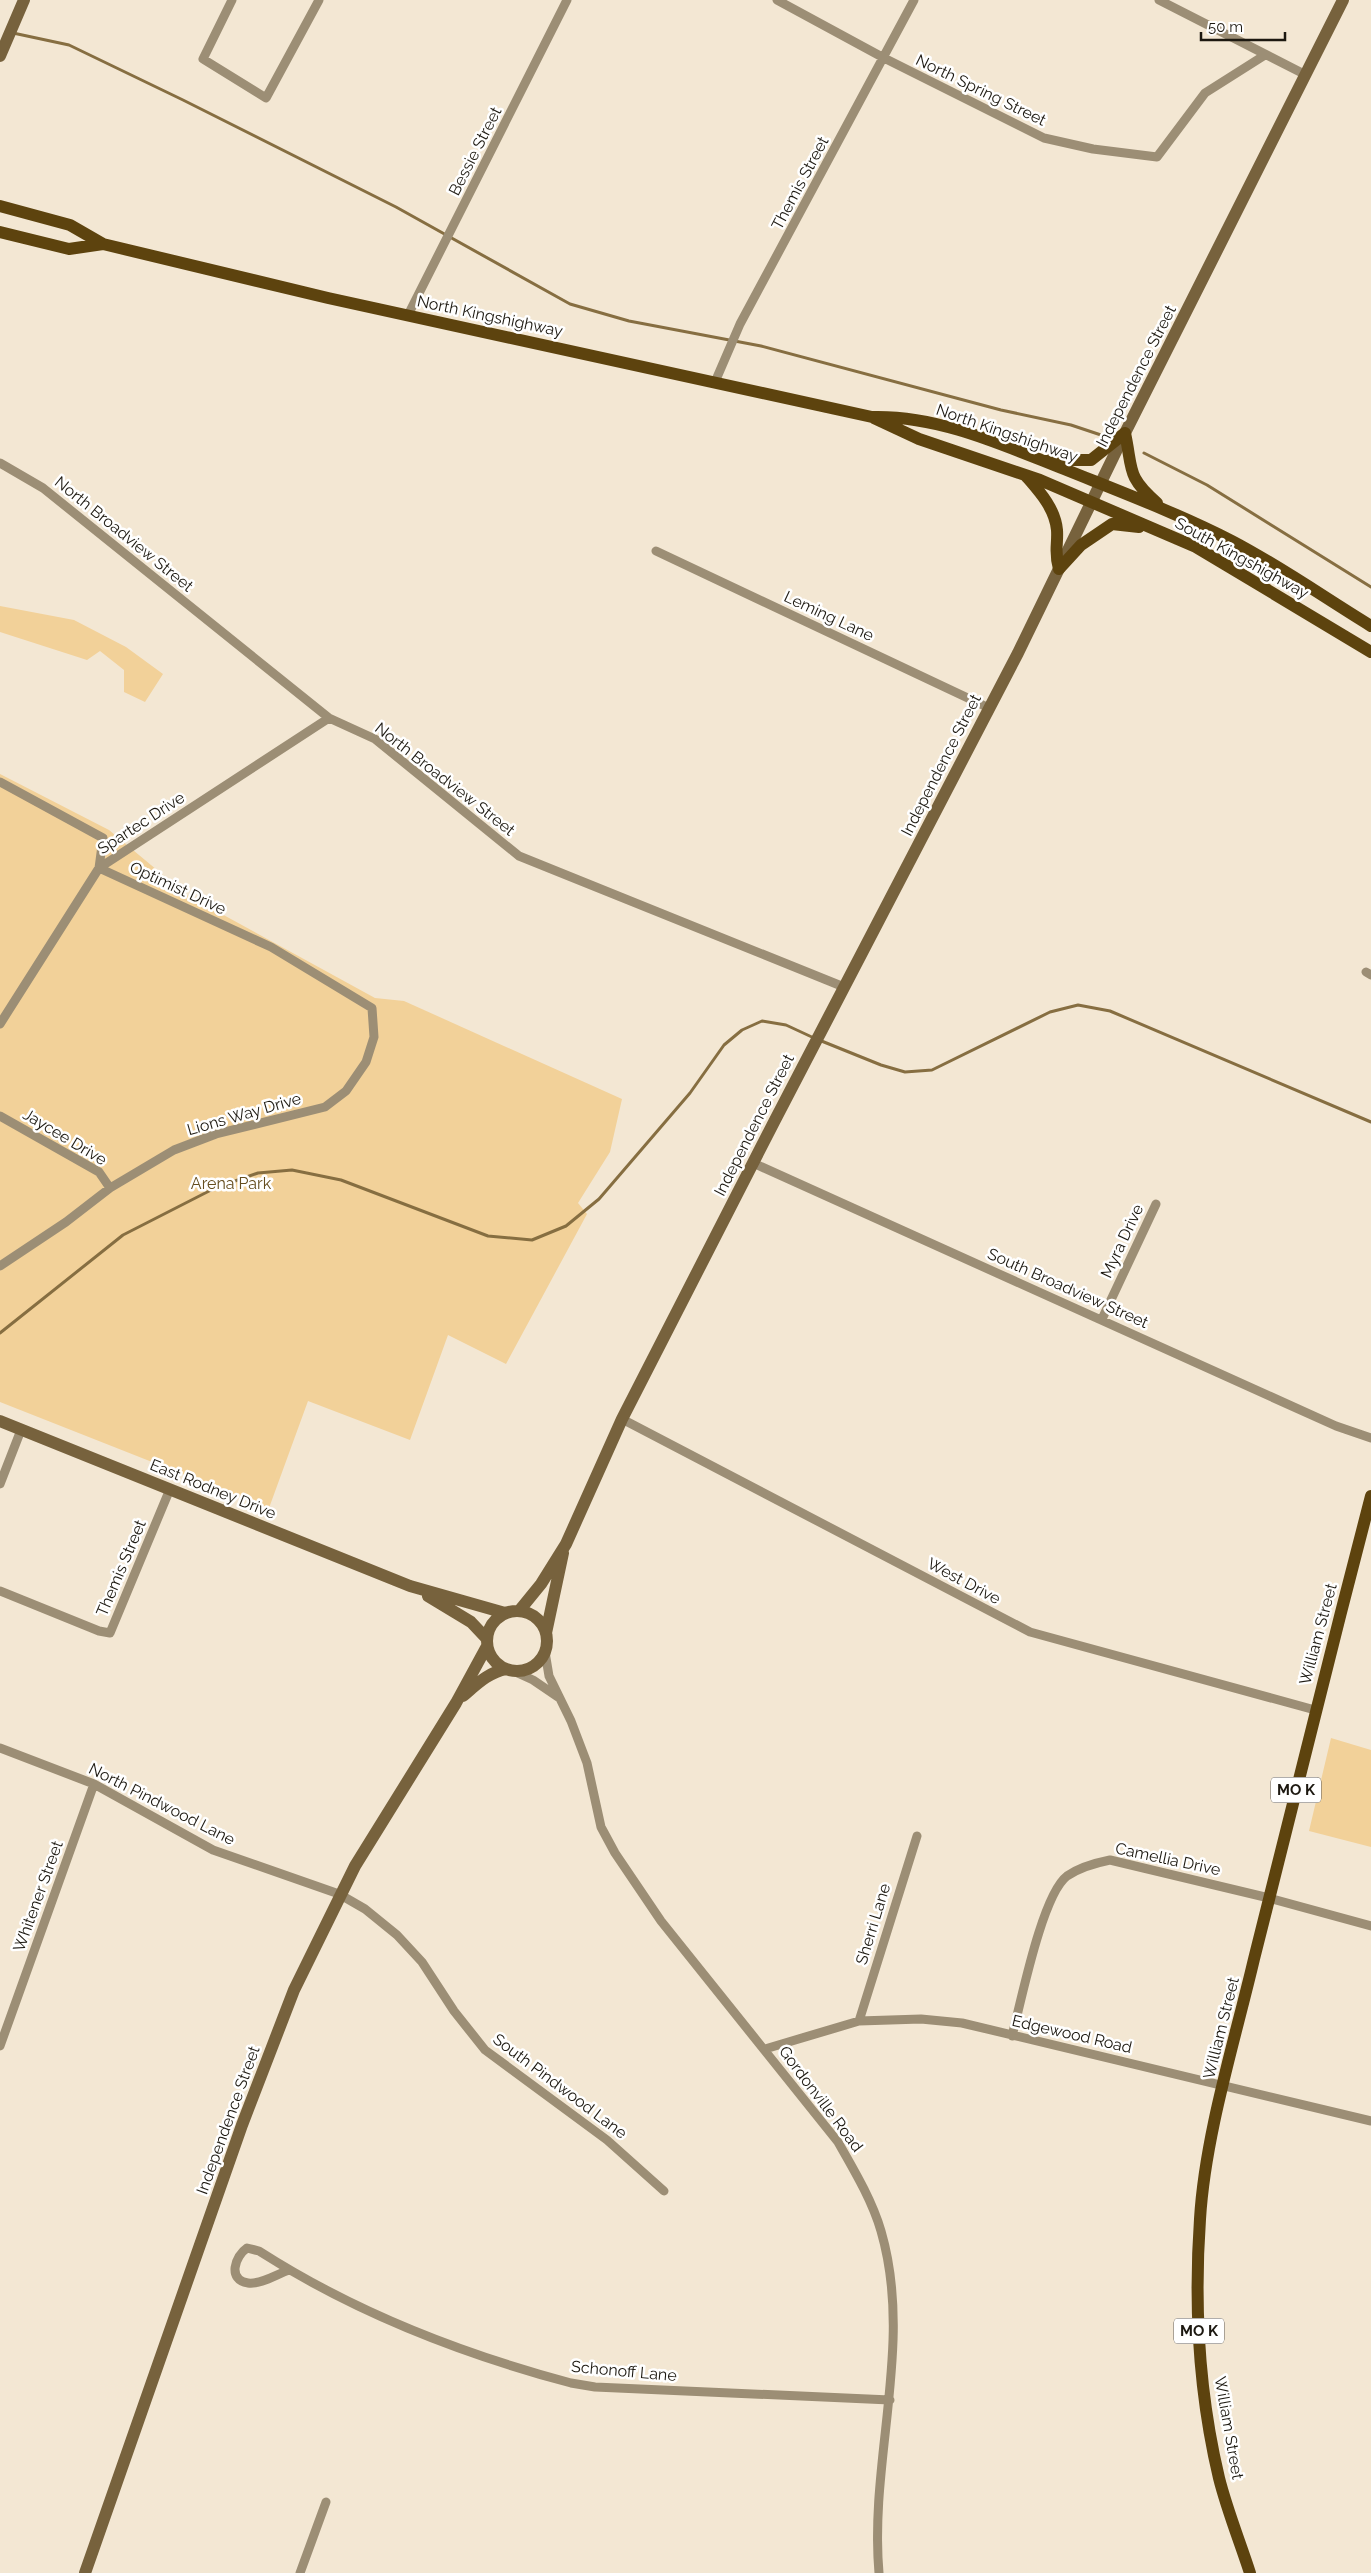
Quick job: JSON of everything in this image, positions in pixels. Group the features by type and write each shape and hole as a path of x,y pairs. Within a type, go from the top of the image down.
{"main road":[{"name":"North Kingshighway","path":"0,206 70,225 103,244 408,315 872,417 919,439 1026,476 1092,502"},
{"name":"North Kingshighway","path":"0,232 69,249 103,244"},
{"name":"North Kingshighway","path":"872,417 903,416 931,422 1039,459 1101,484"},
{"path":"1039,459 1091,460 1125,433"},
{"path":"1125,433 1130,470 1138,484 1166,511"},
{"path":"1026,476 1043,495 1055,517 1057,531 1055,554 1058,569"},
{"name":"South Kingshighway","path":"1101,484 1234,542 1371,626"},
{"name":"South Kingshighway","path":"1092,502 1196,547 1371,652"},
{"path":"1058,569 1081,546 1112,524 1156,530"},
{"name":"William Street","path":"1250,2573 1220,2480 1206,2412 1198,2320 1200,2217 1209,2154 1224,2085 1315,1710 1371,1497"}],"street":[{"path":"232,0 203,59 266,98 318,0"},
{"name":"Bessie Street","path":"408,315 567,0"},
{"name":"North Spring Street","path":"777,0 884,58 1044,138 1093,149 1157,157 1205,93 1265,55"},
{"name":"Themis Street","path":"715,382 740,324 914,0"},
{"path":"1159,0 1306,75"},
{"name":"Independence Street","path":"519,1611 542,1584 566,1544 622,1419 805,1060 989,708 1343,0"},
{"path":"0,56 22,4"},
{"name":"North Broadview Street","path":"0,464 43,488 328,718 375,739 520,856 844,987"},
{"name":"Leming Lane","path":"656,551 989,708"},
{"name":"Spartec Drive","path":"0,1024 99,868 328,718"},
{"path":"0,782 103,838 99,868"},
{"name":"Optimist Drive","path":"99,868 270,947 372,1008"},
{"name":"Lions Way Drive","path":"0,1266 66,1222 110,1188 174,1150 216,1134 325,1107 346,1091 366,1062 374,1036 372,1008"},
{"name":"Jaycee Drive","path":"0,1116 99,1172 110,1188"},
{"name":"South Broadview Street","path":"753,1163 1336,1426 1371,1438"},
{"name":"Myra Drive","path":"1102,1319 1156,1204"},
{"name":"West Drive","path":"622,1419 1030,1632 1315,1710"},
{"name":"East Rodney Drive","path":"0,1421 413,1587 505,1613"},
{"path":"0,1484 21,1430"},
{"name":"Themis Street","path":"0,1591 99,1631 110,1633 170,1489"},
{"name":"Independence Street","path":"546,1633 566,1544"},
{"name":"East Rodney Drive","path":"413,1587 471,1622 487,1643"},
{"path":"519,1611 533,1615 540,1621 546,1633 545,1652 531,1668 516,1672 497,1664 487,1643 490,1626 505,1613 519,1611"},
{"name":"Independence Street","path":"85,2573 260,2078 294,1990 339,1894 456,1703 487,1643"},
{"name":"Gordonville Road","path":"545,1652 549,1676 571,1721 587,1763 601,1827 615,1853 661,1921 838,2142 858,2176 881,2230 893,2303 890,2400 877,2514 878,2573"},
{"name":"Independence Street","path":"456,1703 482,1680 498,1671 508,1670"},
{"name":"Gordonville Road","path":"508,1670 533,1680 558,1697"},
{"name":"North Pindwood Lane","path":"0,1748 94,1784 213,1850 339,1894"},
{"name":"Whitener Street","path":"0,2046 94,1784"},
{"name":"Sherri Lane","path":"859,2021 916,1836"},
{"name":"Camellia Drive","path":"1012,2036 1047,1905 1065,1877 1086,1866 1110,1860 1269,1898 1371,1926"},
{"name":"South Pindwood Lane","path":"339,1894 365,1909 397,1935 422,1962 454,2011 484,2050 607,2140 664,2191"},
{"name":"Edgewood Road","path":"764,2049 859,2021 921,2019 962,2023 1371,2121"},
{"name":"Schonoff Lane","path":"288,2270 258,2282 249,2283 242,2281 236,2274 235,2263 239,2253 247,2248 259,2251 322,2290 408,2328 571,2383 595,2387 890,2400"},
{"path":"300,2573 326,2502"}],"green space":[{"path":"0,606 74,620 126,647 163,674 145,702 124,692 124,670 100,651 87,660 0,632"},
{"name":"Arena Park","path":"0,774 109,830 187,895 375,998 404,1001 622,1099 610,1152 578,1203 587,1214 506,1364 448,1335 410,1440 308,1401 269,1508 0,1402"},
{"path":"1331,1738 1371,1750 1371,1847 1309,1831"}],"waterway":[{"path":"13,33 69,45 183,100 396,207 570,304 629,321 761,346 1001,410 1071,425 1104,436"},
{"path":"1144,453 1207,485 1371,587"},
{"path":"819,1040 881,1065 905,1072 932,1070 1050,1012 1078,1005 1110,1011 1371,1122"},
{"path":"0,1333 123,1235 215,1188 258,1173 292,1170 341,1180 488,1236 532,1240 566,1226 599,1199 690,1093 724,1045 742,1030 762,1021 786,1025 814,1038"}]}
